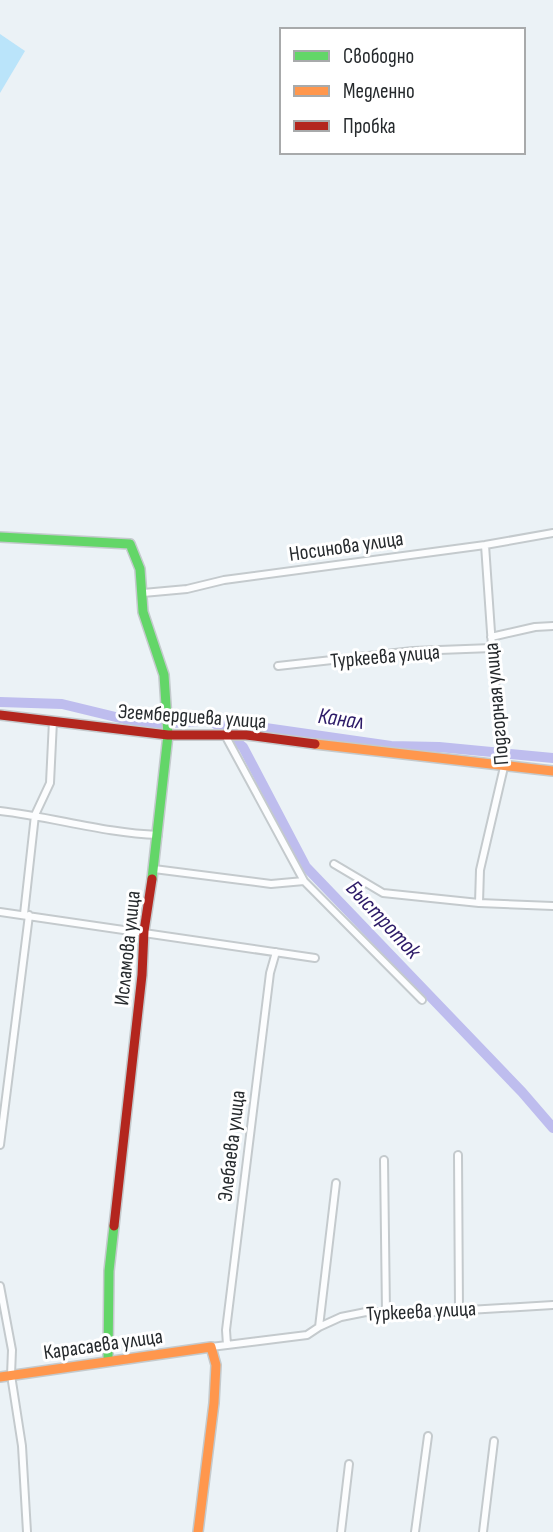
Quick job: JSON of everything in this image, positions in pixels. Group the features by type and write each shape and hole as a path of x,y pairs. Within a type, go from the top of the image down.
{"street":[{"name":"Носинова улица","path":"143,593 187,589 223,580 485,545 553,533"},
{"name":"Исламова улица","path":"0,537 130,544 140,569 144,612 164,675 168,735 154,869 144,931 142,975 109,1271 108,1360"},
{"name":"Подгорная улица","path":"479,903 480,870 504,768 485,545"},
{"path":"491,637 535,627 553,626"},
{"name":"Туркеева улица","path":"278,666 413,652 492,648"},
{"name":"Эгембердиева улица","path":"0,715 168,735 246,735 504,768 553,771"},
{"path":"0,1145 35,815 50,783 53,721"},
{"path":"225,735 304,881 422,1000"},
{"path":"0,811 35,815 84,827 158,835"},
{"path":"334,864 383,893 479,903 553,906"},
{"path":"154,869 271,884 304,881"},
{"path":"0,912 315,958"},
{"name":"Элебаева улица","path":"227,1345 226,1330 270,973 275,952"},
{"path":"458,1156 459,1310"},
{"path":"384,1160 386,1312"},
{"path":"319,1327 336,1183"},
{"path":"0,1286 12,1350 11,1375 22,1446 27,1532"},
{"name":"Туркеева улица","path":"211,1347 307,1335 341,1317 366,1312 553,1306"},
{"path":"198,1532 214,1403 216,1365 211,1347"},
{"name":"Карасаева улица","path":"0,1377 211,1347"},
{"path":"415,1532 428,1436"},
{"path":"483,1532 494,1441"},
{"path":"341,1532 349,1464"}],"shaded area":[{"path":"0,34 25,51 0,93"}],"waterway":[{"name":"Канал","path":"0,702 62,704 124,719 161,724 211,720 391,746 439,747 553,758"},
{"name":"Быстроток","path":"211,720 243,747 306,867 522,1092 553,1128"}],"traffic: fast":[{"path":"0,537 130,544 140,569 143,612 164,675 168,735 152,879"},
{"path":"108,1360 109,1271 114,1226"}],"traffic: slow":[{"path":"315,744 553,771"},
{"path":"0,1377 211,1347 216,1365 214,1403 198,1532"}],"traffic: jam":[{"path":"0,715 168,735 246,735 315,744"},
{"path":"114,1226 142,975 144,931 152,879"}]}
